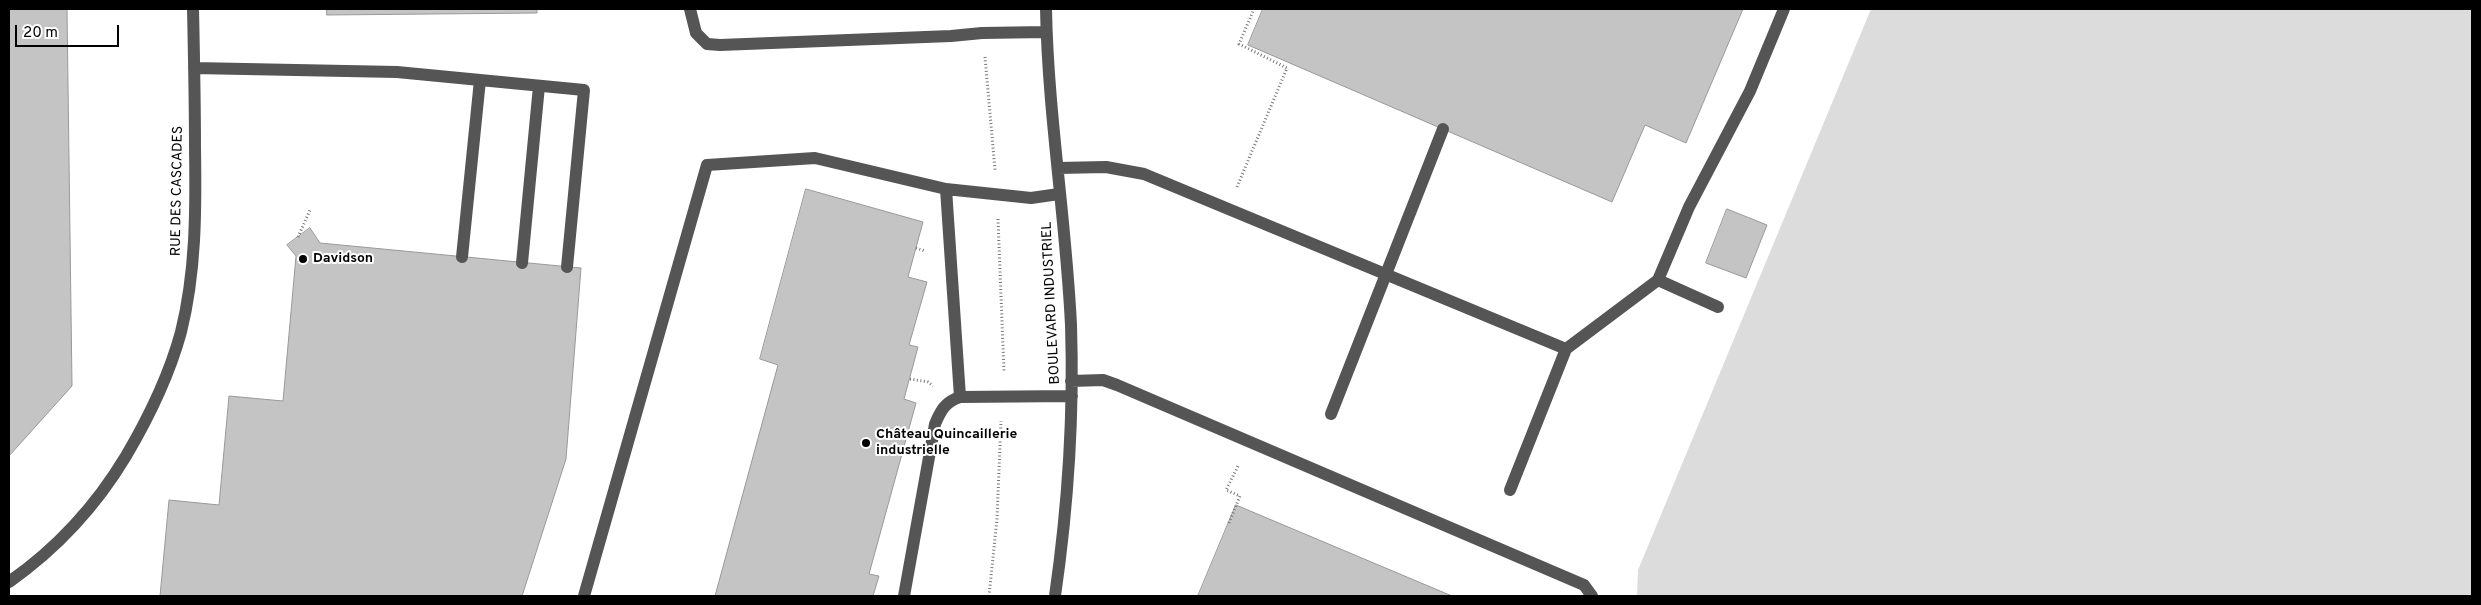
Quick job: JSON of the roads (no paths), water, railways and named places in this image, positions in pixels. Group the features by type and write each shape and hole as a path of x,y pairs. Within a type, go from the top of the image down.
{"street":[{"name":"RUE DES CASCADES","path":"9,582 49,551 96,500 140,433 168,370 187,304 195,232 193,9"},
{"path":"690,9 696,32 707,44 720,45 951,36 982,33 1046,32"},
{"name":"BOULEVARD INDUSTRIEL","path":"1046,9 1046,32 1068,287 1072,396 1066,504 1056,596"},
{"path":"1510,490 1566,349 1658,280 1690,207 1750,91 1784,9"},
{"path":"194,68 397,72 584,90 567,267"},
{"path":"462,256 480,80"},
{"path":"522,263 539,86"},
{"path":"1330,414 1443,129"},
{"path":"584,596 707,165 815,158 946,189 1030,198 1059,194"},
{"path":"1058,168 1106,167 1144,174 1566,349"},
{"path":"946,189 960,397"},
{"path":"1658,280 1718,307"},
{"path":"1071,380 1102,380 1117,385 1584,585 1592,596"},
{"path":"904,596 935,424 941,410 950,400 960,397 1072,396"}],"place":[{"name":"Davidson","path":"303,259"},
{"name":"Château Quincaillerie industrielle","path":"866,443"}]}
